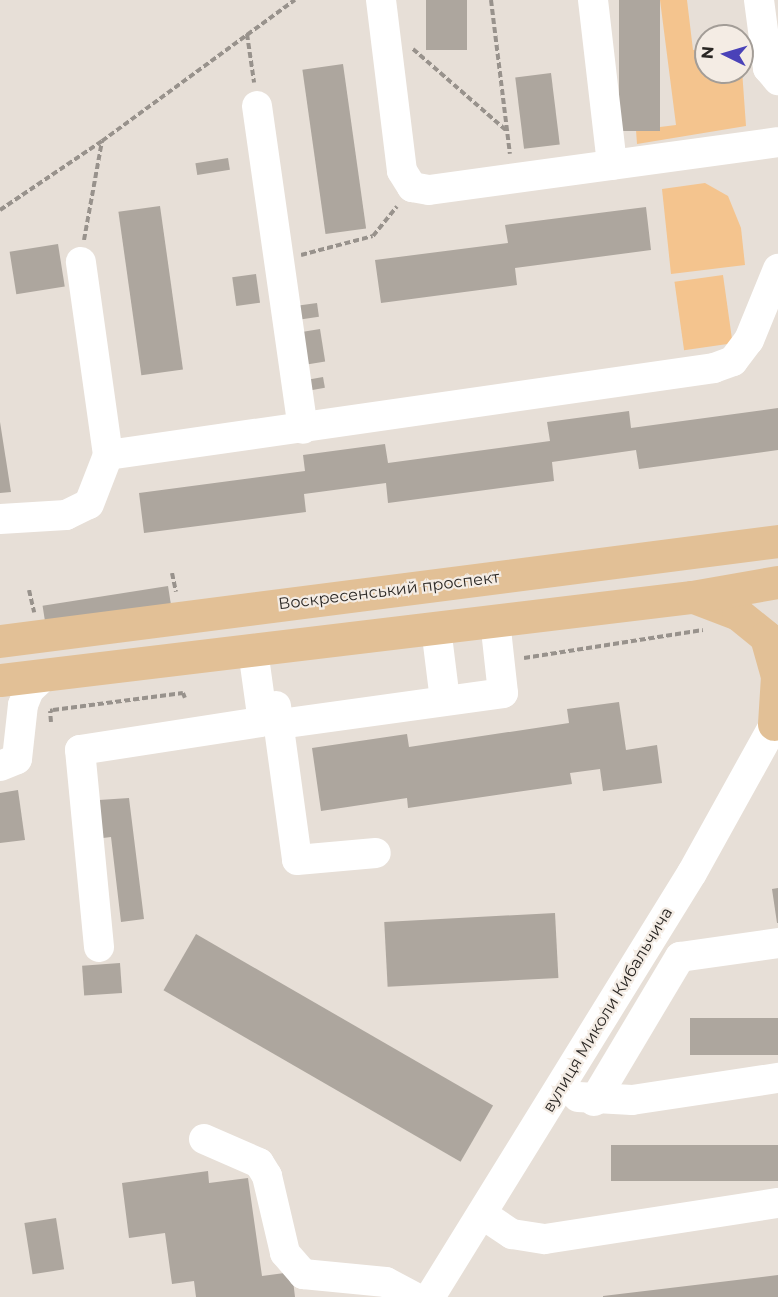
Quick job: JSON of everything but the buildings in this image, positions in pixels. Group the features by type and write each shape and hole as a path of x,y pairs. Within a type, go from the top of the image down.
{"main road":[{"name":"Воскресенський проспект","path":"0,641 778,541"},
{"path":"0,680 692,597 778,582"},
{"path":"692,597 738,614 766,637 777,676 773,736"}],"street":[{"path":"593,0 612,165"},
{"path":"759,0 768,68 778,80"},
{"path":"382,12 402,171 412,187 429,190 778,142"},
{"path":"257,106 303,429"},
{"path":"0,519 66,515 89,504 108,455 81,262"},
{"path":"108,455 303,429 714,368 733,361 749,340 778,269"},
{"path":"280,724 503,693 495,621"},
{"path":"436,628 445,700"},
{"path":"99,947 80,750 256,724 262,719 253,650"},
{"path":"0,766 17,759 23,705 28,690 45,675"},
{"path":"259,697 276,706 297,860 376,853"},
{"name":"вулиця Миколи Кибальчича","path":"430,1297 692,873 773,736"},
{"path":"594,1101 680,957 778,943"},
{"path":"558,1092 594,1101 632,1100 778,1078"},
{"path":"204,1139 259,1162 267,1176 285,1253 303,1274 386,1282 414,1297"},
{"path":"482,1214 512,1234 545,1239 778,1203"}],"path":[{"path":"0,210 102,141 295,0"},
{"path":"491,0 513,178"},
{"path":"382,12 507,131"},
{"path":"247,34 257,106"},
{"path":"81,262 102,141"},
{"path":"279,261 373,236 412,187"},
{"path":"170,595 176,594 172,573"},
{"path":"29,591 34,616 43,614"},
{"path":"523,658 711,629"},
{"path":"51,722 50,711 53,710 183,693 185,698"}],"shaded area":[{"path":"660,0 687,0 694,50 694,84 743,84 746,126 637,144 636,130 676,125"},
{"path":"705,183 728,196 741,228 745,265 671,274 662,189"},
{"path":"723,275 733,343 684,350 674,282"}]}
